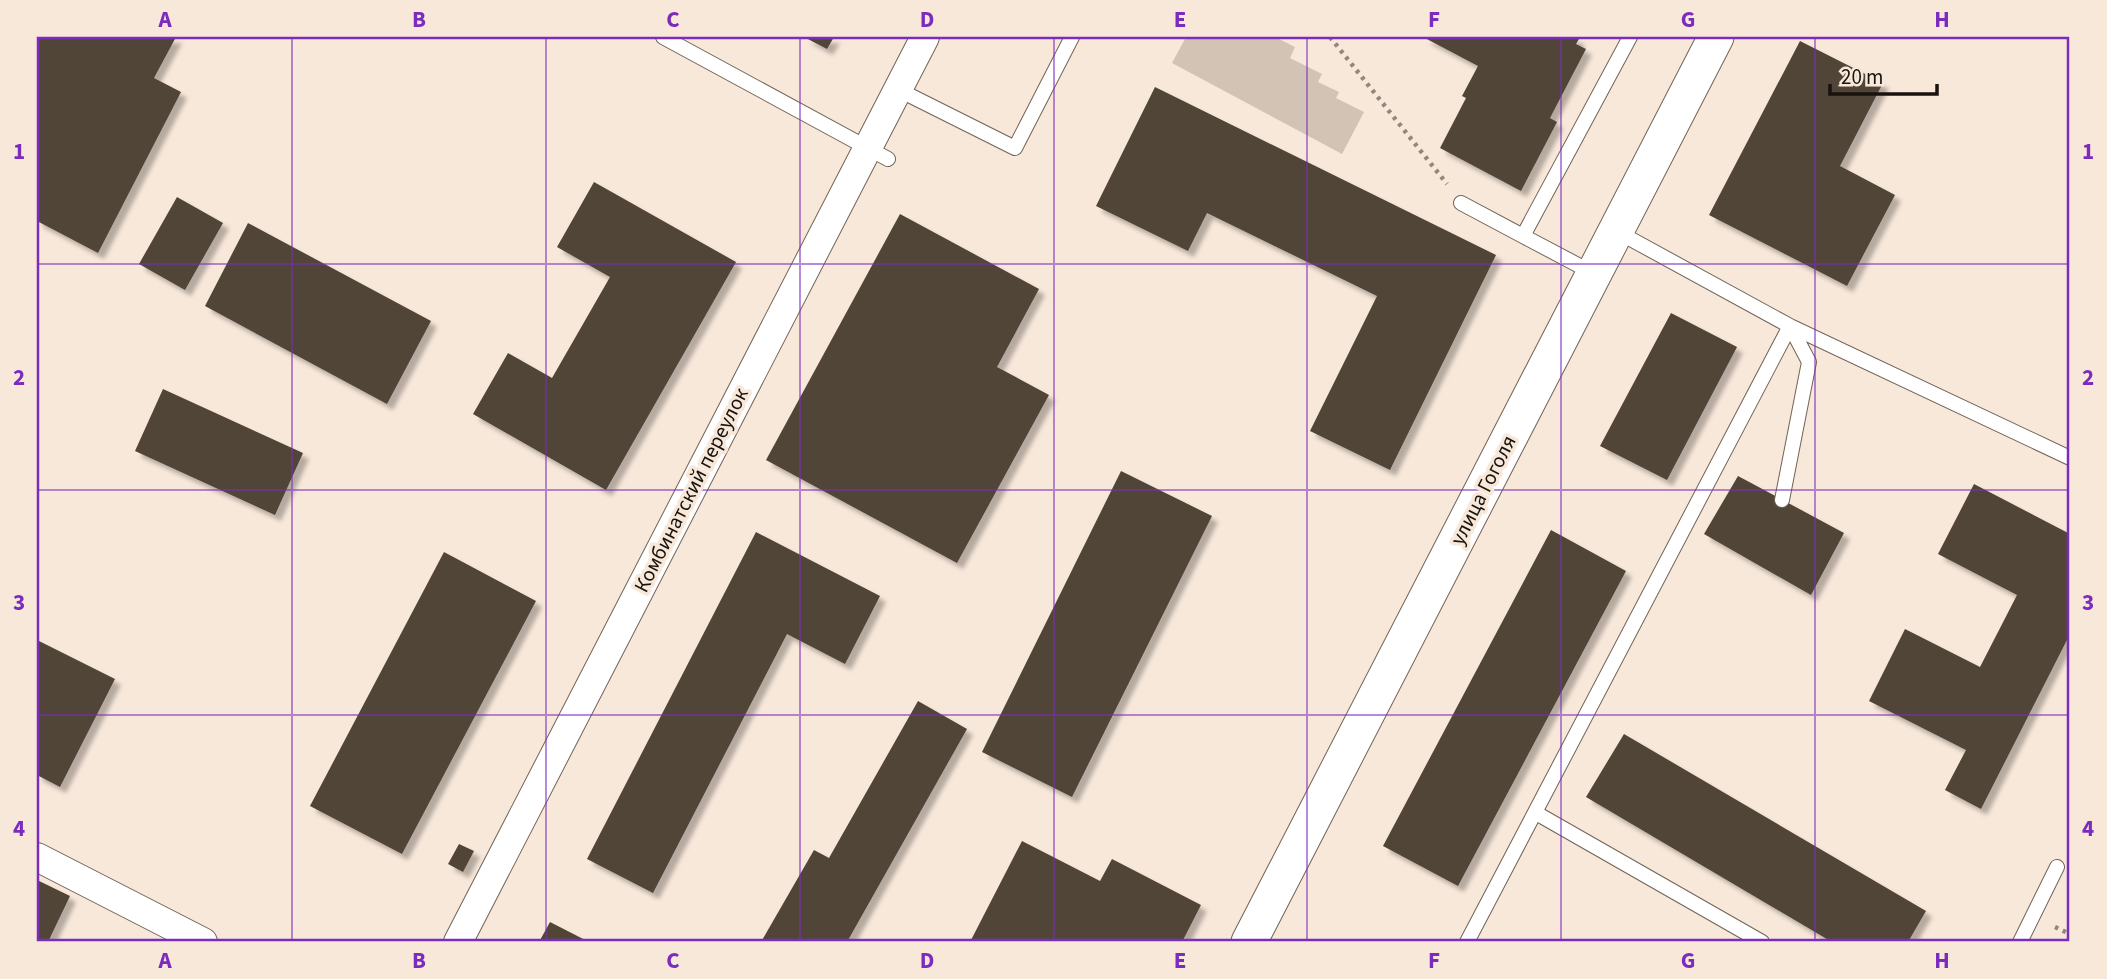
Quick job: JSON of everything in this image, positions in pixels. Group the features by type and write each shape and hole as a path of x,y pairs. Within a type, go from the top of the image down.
{"street":[{"name":"Комбинатский переулок","path":"458,942 878,153 897,89 925,37"},
{"name":"улица Гоголя","path":"1249,942 1713,38"},
{"path":"37,857 203,942"}],"lane":[{"path":"663,37 878,153"},
{"path":"897,89 1015,148 1072,37"},
{"path":"1524,236 1630,37"},
{"path":"1461,203 1594,274"},
{"path":"1616,231 1790,326 2070,458"},
{"path":"1782,500 1809,362 1790,326"},
{"path":"1468,942 1790,326"},
{"path":"1536,813 1762,942"},
{"path":"2020,942 2057,867"}],"path":[{"path":"1330,37 1461,203"}],"shaded area":[{"path":"1186,37 1275,37 1295,47 1290,58 1322,74 1318,82 1339,92 1336,98 1364,112 1342,154 1172,63"}],"building":[{"path":"37,37 176,37 154,78 181,92 98,253 37,221"},
{"path":"804,37 834,37 827,49"},
{"path":"1423,37 1575,37 1579,39 1576,44 1586,49 1550,118 1557,122 1521,191 1440,148 1466,98 1462,96 1478,66"},
{"path":"1800,41 1883,83 1840,166 1895,195 1847,286 1709,215"},
{"path":"1155,87 1496,255 1390,470 1310,431 1377,296 1207,213 1188,251 1096,206"},
{"path":"594,182 736,262 606,490 473,414 508,353 552,378 610,277 557,247"},
{"path":"177,197 223,223 185,290 139,264"},
{"path":"900,214 1039,289 997,367 1049,395 957,563 766,460"},
{"path":"248,223 431,321 387,404 205,306"},
{"path":"1671,313 1737,347 1667,480 1600,446"},
{"path":"163,389 303,453 275,515 135,451"},
{"path":"1121,471 1212,516 1072,797 982,752"},
{"path":"1738,476 1844,533 1811,595 1704,534"},
{"path":"1974,484 2070,534 2070,634 1981,809 1945,790 1966,750 1869,701 1905,629 1980,667 2017,595 1938,554"},
{"path":"1551,530 1626,571 1458,886 1383,846"},
{"path":"756,532 880,596 845,664 787,634 653,893 587,859"},
{"path":"444,552 536,601 402,854 310,806"},
{"path":"37,640 115,679 60,787 37,775"},
{"path":"918,701 967,729 847,942 761,942 814,850 829,858"},
{"path":"1624,734 1926,911 1908,942 1832,942 1586,797"},
{"path":"1022,841 1100,881 1112,859 1201,905 1182,942 970,942"},
{"path":"459,844 474,851 463,872 448,864"},
{"path":"37,880 70,896 48,942 37,942"},
{"path":"550,922 589,942 539,942"}]}
